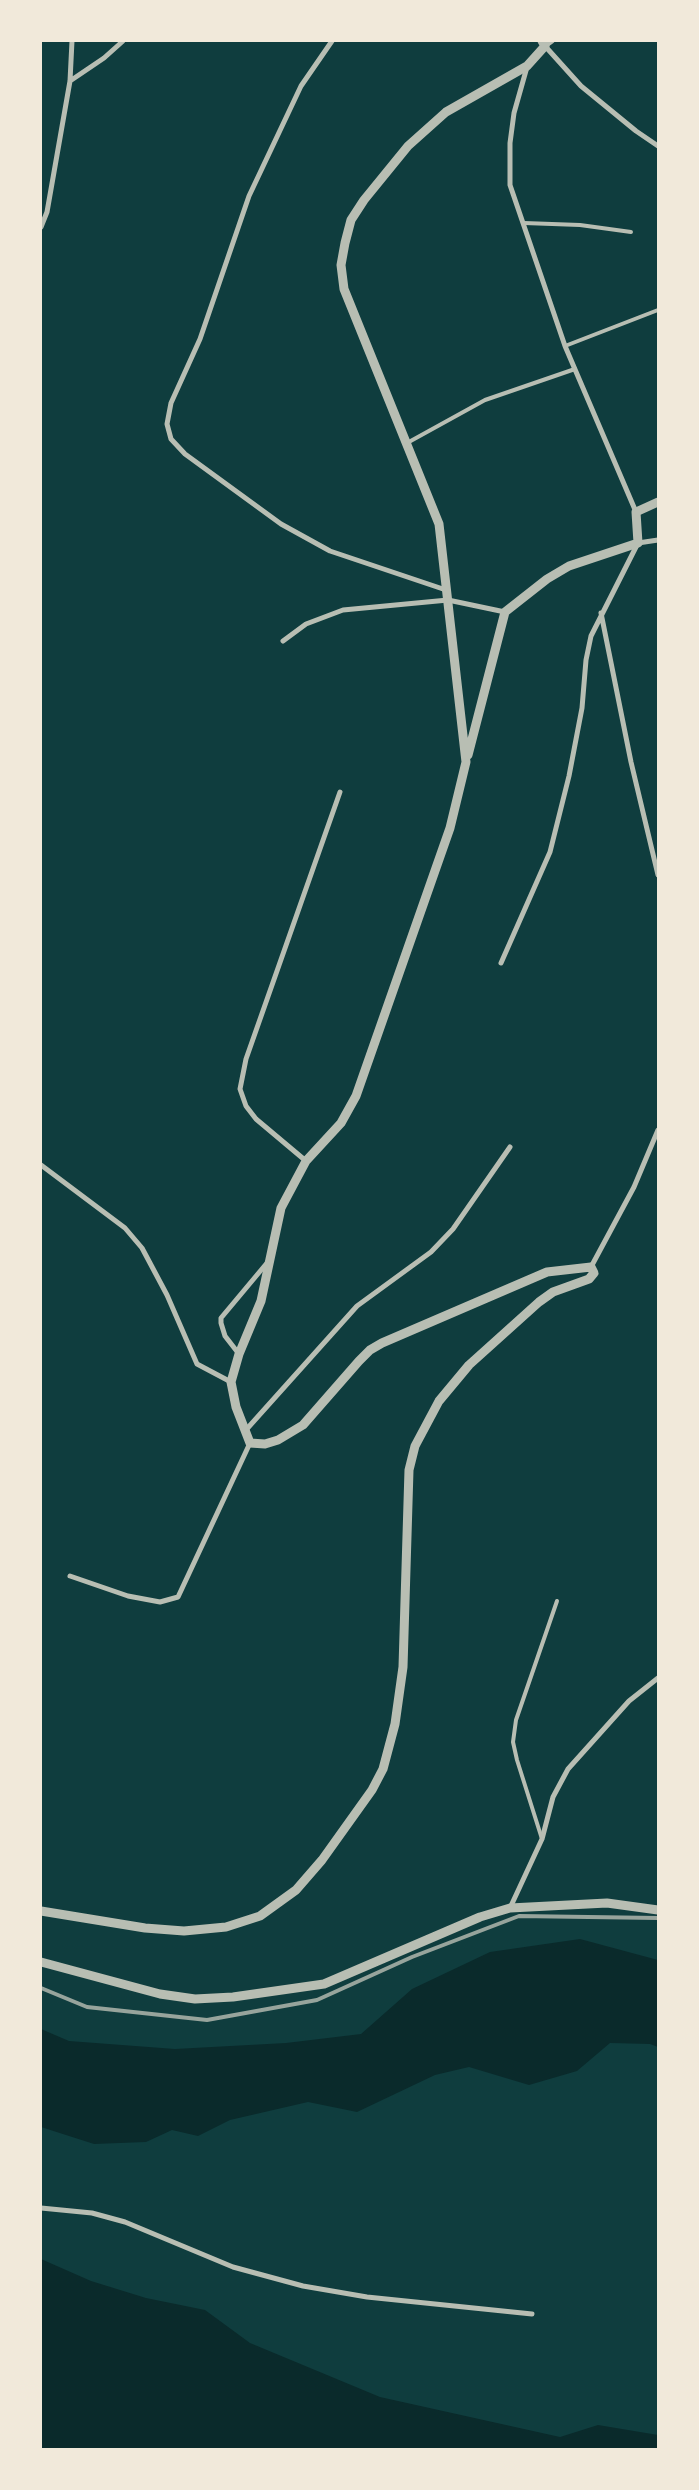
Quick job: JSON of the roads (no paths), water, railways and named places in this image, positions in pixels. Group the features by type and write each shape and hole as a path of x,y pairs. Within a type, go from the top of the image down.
{"street":[{"path":"41,227 47,212 70,81 72,41"},
{"path":"70,81 104,58 123,41"},
{"path":"332,41 301,86 249,196 200,339 171,403 167,424 171,439 185,454 281,524 330,551 446,590"},
{"path":"466,762 438,524 344,289 341,265 352,220 391,165 421,134 446,112 527,66 547,43 581,86 636,131 658,146"},
{"path":"501,963 550,852 582,708 588,647 601,613 638,543 636,512 565,346 510,185 510,143 514,113 527,66"},
{"path":"636,512 658,502"},
{"path":"250,1442 236,1407 231,1382 238,1354 256,1316 280,1208 306,1161 341,1123 356,1096 450,828 505,612 547,579 569,566 638,543 658,540"},
{"path":"283,641 306,624 343,610 448,600 505,612"},
{"path":"601,613 658,875"},
{"path":"306,1161 256,1119 246,1106 240,1089 246,1059 340,792"},
{"path":"591,1267 634,1187 658,1130"},
{"path":"244,1431 357,1306 431,1252 453,1229 510,1147"},
{"path":"41,1165 125,1228 142,1248 167,1295 197,1364 231,1382"},
{"path":"238,1354 225,1336 220,1323 221,1318 269,1260"},
{"path":"250,1442 265,1444 278,1440 303,1424 359,1361 370,1350 382,1343 532,1278 555,1271 591,1267"},
{"path":"41,1911 145,1928 184,1931 226,1927 260,1916 296,1890 322,1860 372,1790 383,1769 396,1724 403,1667 409,1470 415,1446 440,1401 469,1365 539,1302 553,1292 592,1277 594,1271 591,1267"},
{"path":"70,1576 128,1596 160,1602 178,1597 250,1442"},
{"path":"510,1908 542,1839 553,1797 568,1769 629,1701 658,1678"},
{"path":"41,1962 160,1994 195,1999 233,1997 324,1984 462,1925 510,1908 606,1903 658,1910"},
{"path":"41,2208 92,2214 125,2222 233,2267 303,2286 367,2297 532,2314"}],"lane":[{"path":"524,223 580,225 631,232"},
{"path":"565,346 658,310"},
{"path":"407,443 485,400 575,369"},
{"path":"542,1839 516,1760 513,1742 516,1720 557,1601"}],"water":[{"path":"580,1939 658,1960 658,2047 650,2044 610,2043 577,2071 529,2085 469,2067 435,2075 357,2112 308,2102 230,2120 198,2136 172,2130 146,2142 94,2144 41,2127 41,2029 69,2041 175,2049 286,2043 361,2034 412,1989 490,1952"},
{"path":"41,2259 91,2281 146,2298 205,2310 250,2343 380,2397 560,2437 598,2425 658,2435 658,2449 41,2448"}],"railway":[{"path":"41,1988 87,2007 207,2020 317,2000 412,1957 519,1916 658,1918"}]}
